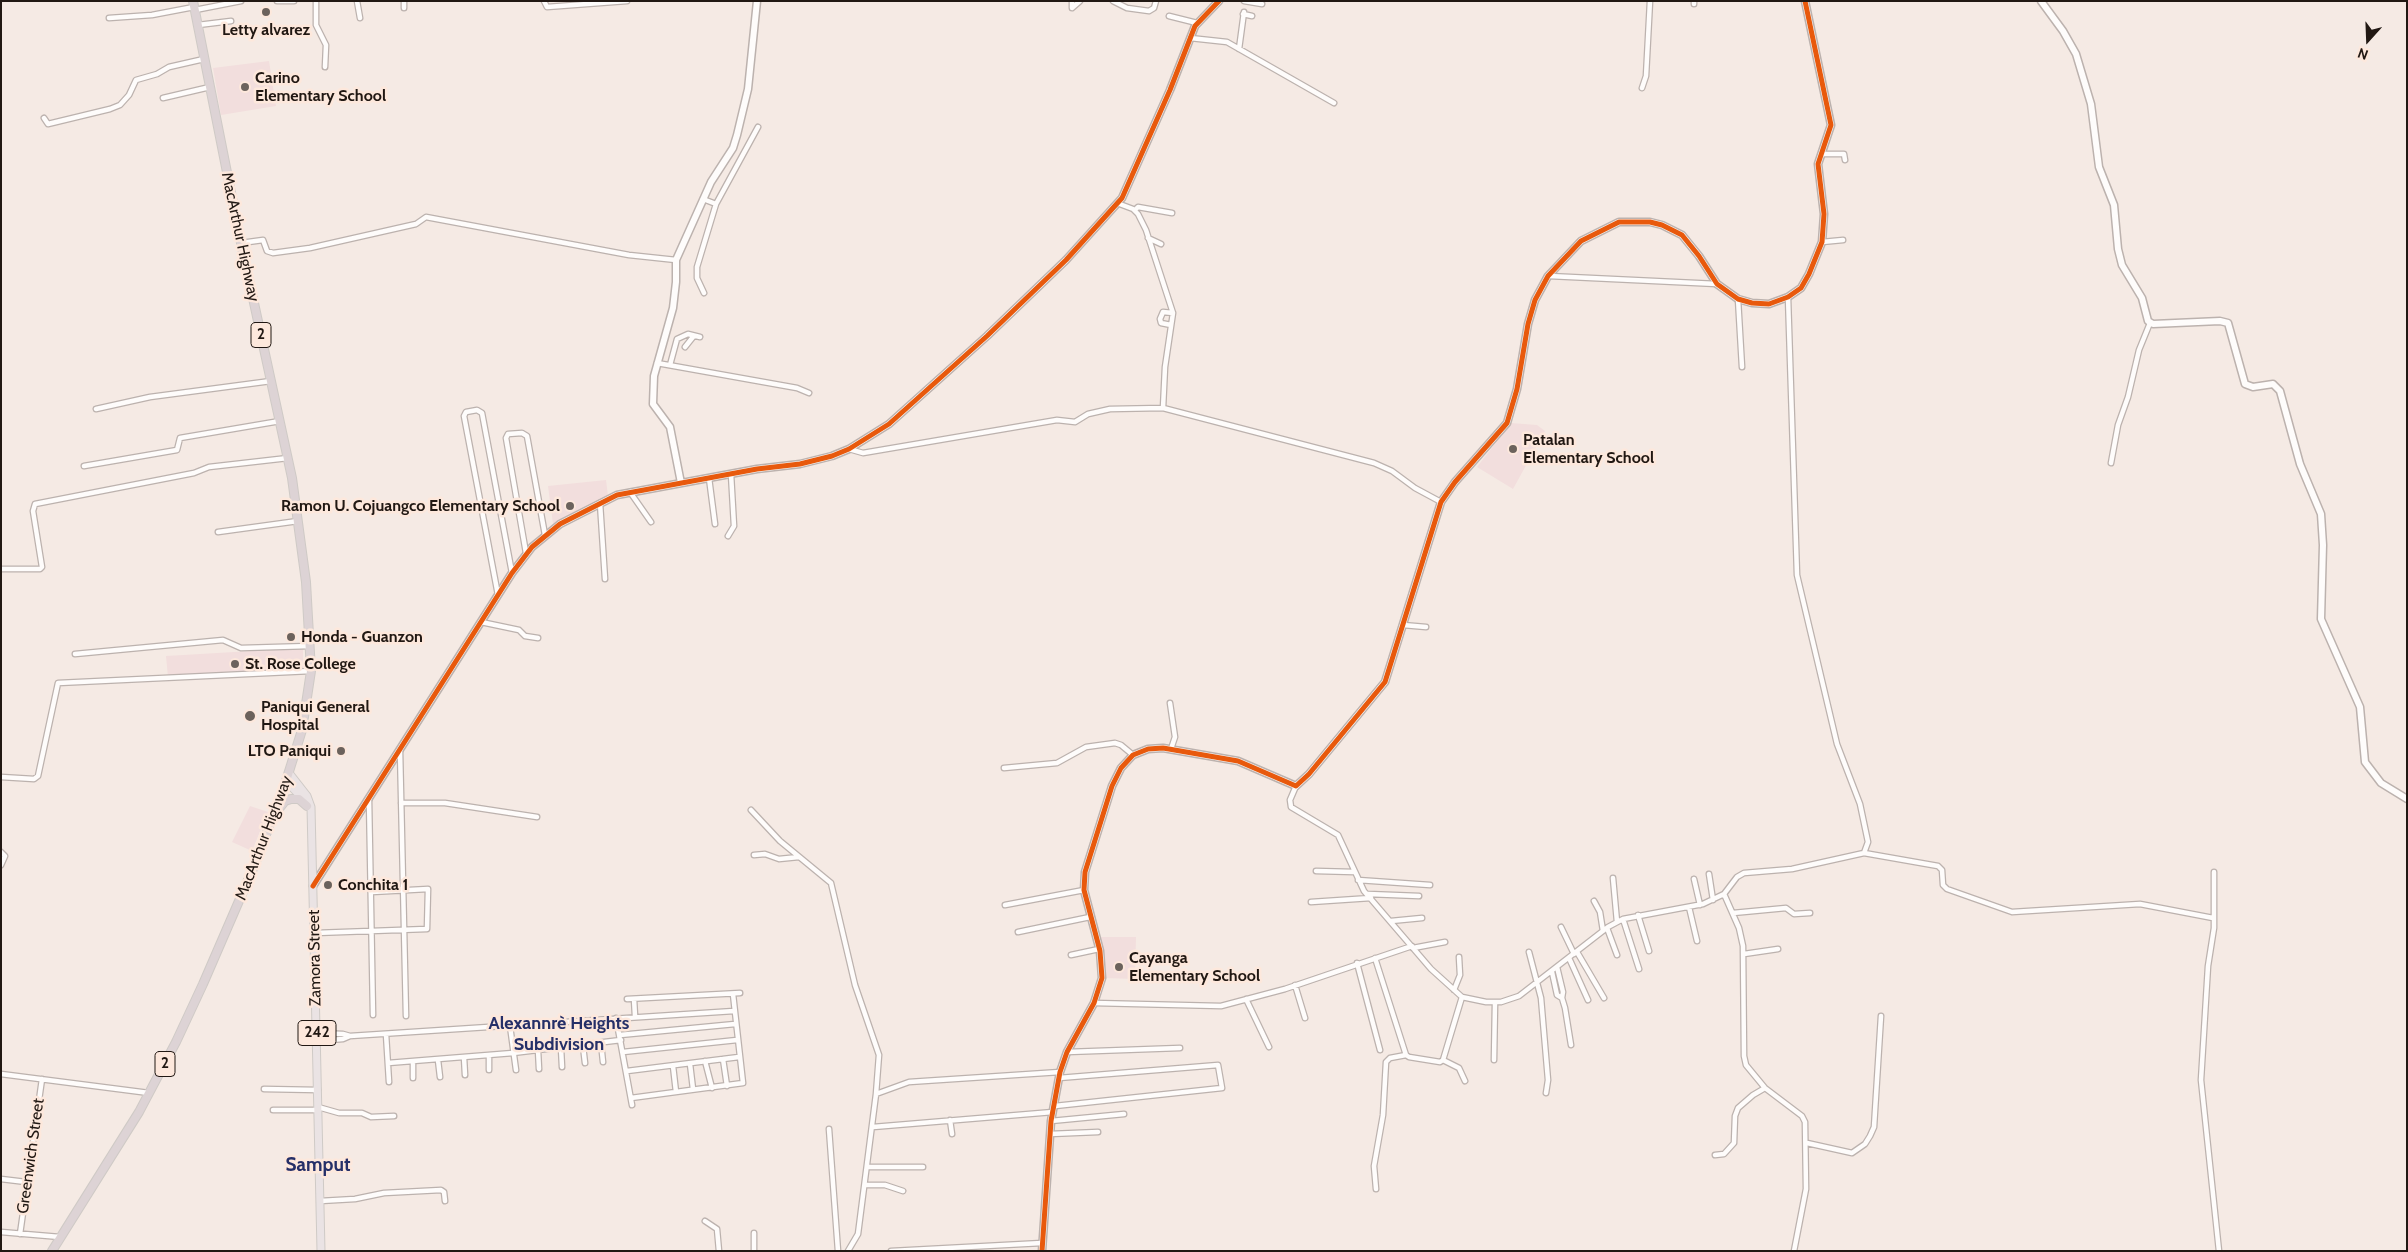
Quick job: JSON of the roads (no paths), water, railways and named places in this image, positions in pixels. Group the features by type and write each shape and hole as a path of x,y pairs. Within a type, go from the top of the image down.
{"highway":[{"name":"MacArthur Highway","path":"52,1251 149,1093 203,984 289,773 302,730 311,671 306,582 299,520 288,458 241,243 194,6"},
{"path":"270,822 282,804 288,800 299,799 309,805"}],"main road":[{"name":"Zamora Street","path":"289,773 309,805 310,814 315,933 321,1251"},
{"name":"Zamora Street","path":"286,781 309,805"}],"street":[{"path":"109,18 152,15 194,6 241,1"},
{"path":"277,1 294,1"},
{"path":"316,1 316,25 326,45 325,67"},
{"path":"357,1 360,18"},
{"path":"404,1 404,8"},
{"path":"544,1 547,7 627,1"},
{"path":"681,483 670,427 654,404 652,395 657,363 673,308 676,260 711,182 733,148 737,135 748,89 757,1"},
{"path":"1072,1 1072,8 1080,1"},
{"path":"1113,1 1127,8 1149,11 1154,8 1156,1"},
{"path":"313,886 526,553 560,524 600,503 630,492 800,464 832,456 849,449 889,424 980,342 1066,260 1117,203 1133,175 1197,23 1219,1"},
{"path":"1244,1 1262,4"},
{"path":"1642,88 1646,76 1650,1"},
{"path":"1805,1 1830,117 1829,132 1818,164 1824,214 1822,242 1806,280 1788,298 1760,304 1738,299 1717,284 1699,256 1682,235 1662,225 1634,221 1612,225 1581,241 1548,276 1535,300 1528,324 1510,417 1505,426 1455,482 1441,502 1404,625 1382,687 1322,759 1296,786 1290,800 1291,807 1336,832 1340,837 1358,880 1369,896 1431,968 1462,997 1495,1003 1510,1000 1536,985 1605,930 1623,919 1700,905 1724,894 1737,878 1744,873 1792,869 1864,853 1938,866 1942,870 1943,885 1947,889 2012,912 2140,904 2213,918"},
{"path":"2041,1 2063,31 2076,54 2090,104 2099,167 2114,205 2118,249 2122,265 2142,298 2150,323 2139,350 2128,397 2118,425 2111,463"},
{"path":"1239,49 1244,13 1252,16"},
{"path":"1168,16 1197,23"},
{"path":"198,25 231,21"},
{"path":"1190,38 1227,42 1334,103"},
{"path":"44,118 48,124 110,109 120,105 129,95 136,80 157,74 169,67 204,59"},
{"path":"163,98 210,87"},
{"path":"704,293 697,278 697,267 715,203 758,127"},
{"path":"1821,154 1844,154 1846,160"},
{"path":"704,200 715,203"},
{"path":"1117,203 1135,210 1148,238 1173,313 1165,367 1163,408"},
{"path":"1135,210 1138,207 1172,213"},
{"path":"241,243 263,240 270,254 416,224 426,217 629,255 676,260"},
{"path":"1148,238 1161,244"},
{"path":"1822,242 1843,240"},
{"path":"1548,276 1717,284"},
{"path":"1788,298 1797,575 1837,744 1860,804 1868,842 1864,853"},
{"path":"1738,299 1742,367"},
{"path":"1171,326 1161,323 1160,319 1162,313 1173,313"},
{"path":"2150,323 2220,321 2228,323 2245,384 2253,387 2272,384 2280,391 2300,464 2321,514 2323,545 2321,619 2360,707 2365,762 2381,783 2407,799"},
{"path":"670,365 678,339 688,334 693,337 700,337"},
{"path":"686,347 693,337"},
{"path":"657,363 797,388 810,393"},
{"path":"96,409 150,397 272,381"},
{"path":"849,449 863,453 1057,420 1075,422 1088,414 1110,409 1163,408 1374,463 1392,471 1415,488 1441,502"},
{"path":"498,595 464,416 466,412 477,410 482,413 512,573"},
{"path":"84,466 177,450 180,438 280,421"},
{"path":"526,553 506,438 508,434 522,432 527,436 545,535"},
{"path":"1,569 40,569 42,567 33,511 35,504 194,474 209,467 288,458"},
{"path":"728,536 734,526 731,474"},
{"path":"709,478 715,524"},
{"path":"630,492 651,522"},
{"path":"600,503 605,579"},
{"path":"218,532 299,520"},
{"path":"481,622 519,630 525,636 538,638"},
{"path":"1404,625 1426,627"},
{"path":"75,654 224,640 241,648 310,646"},
{"path":"1,777 34,779 38,776 58,682 311,671"},
{"path":"1170,703 1175,737 1171,749"},
{"path":"1004,768 1057,763 1086,747 1115,744 1121,744 1133,755"},
{"path":"891,1251 1042,1247 1051,1121 1059,1075 1067,1052 1094,1004 1102,978 1099,949 1084,890 1090,852 1112,786 1121,768 1133,755 1157,747 1238,762 1296,786"},
{"path":"400,750 406,1016"},
{"path":"369,799 373,1015"},
{"path":"401,803 445,803 537,817"},
{"path":"751,810 775,836 827,879 832,887 855,985 879,1055 873,1127 868,1143 865,1186 857,1238 848,1251"},
{"path":"1,852 5,856 1,865"},
{"path":"754,855 765,854 779,859 799,857"},
{"path":"1316,872 1326,870 1354,872"},
{"path":"2214,872 2214,928 2208,966 2201,1080 2219,1251"},
{"path":"1709,874 1713,900"},
{"path":"1613,878 1617,922"},
{"path":"1694,879 1700,905"},
{"path":"1358,880 1430,885"},
{"path":"315,933 427,929 428,891 424,888 372,892"},
{"path":"1005,905 1084,890"},
{"path":"1724,894 1739,928 1744,954 1744,1056 1746,1065 1765,1088 1802,1116 1806,1127 1806,1189 1794,1251"},
{"path":"1311,902 1369,896 1419,896"},
{"path":"1594,902 1600,912 1605,930 1617,955"},
{"path":"1689,907 1697,941"},
{"path":"1733,913 1786,908 1794,914 1810,913"},
{"path":"1638,915 1649,951"},
{"path":"1018,932 1090,917"},
{"path":"1390,921 1422,918"},
{"path":"1623,919 1640,968"},
{"path":"1561,927 1604,998"},
{"path":"1094,1004 1218,1006 1295,986 1358,963 1413,947 1445,942"},
{"path":"1071,955 1099,949"},
{"path":"1744,954 1778,949"},
{"path":"1529,952 1536,985 1541,998 1548,1080 1546,1093"},
{"path":"1454,990 1460,975 1459,957"},
{"path":"1374,958 1406,1055"},
{"path":"1569,958 1588,1000"},
{"path":"1358,963 1380,1050"},
{"path":"1557,968 1563,992 1562,998 1571,1044"},
{"path":"1552,972 1557,995 1562,998"},
{"path":"1295,986 1305,1018"},
{"path":"628,999 740,993"},
{"path":"631,1098 743,1083 733,994"},
{"path":"1443,1060 1462,997"},
{"path":"634,999 635,1016"},
{"path":"1246,999 1269,1047"},
{"path":"1494,1060 1495,1003"},
{"path":"317,1033 350,1036 734,1011"},
{"path":"1807,1143 1852,1153 1865,1144 1870,1136 1874,1127 1881,1016"},
{"path":"616,1018 632,1105"},
{"path":"388,1064 583,1046 620,1037 735,1024"},
{"path":"510,1026 516,1070"},
{"path":"327,1033 327,1041"},
{"path":"386,1034 388,1082"},
{"path":"317,1041 344,1039 350,1036"},
{"path":"623,1052 737,1040"},
{"path":"601,1043 604,1062"},
{"path":"583,1046 585,1063"},
{"path":"561,1048 562,1067"},
{"path":"1067,1052 1180,1048"},
{"path":"538,1050 539,1069"},
{"path":"489,1055 490,1070"},
{"path":"1376,1189 1374,1166 1383,1115 1386,1062 1390,1058 1406,1055 1440,1062 1443,1060 1459,1068 1465,1081"},
{"path":"464,1057 465,1075"},
{"path":"627,1071 739,1057"},
{"path":"723,1059 727,1086"},
{"path":"438,1060 440,1077"},
{"path":"705,1061 712,1088"},
{"path":"413,1062 413,1078"},
{"path":"690,1064 694,1089"},
{"path":"873,1127 1054,1109 1222,1088 1218,1065 909,1082 876,1094"},
{"path":"673,1066 676,1092"},
{"path":"1,1074 149,1093"},
{"name":"Greenwich Street","path":"20,1234 42,1079"},
{"path":"1715,1155 1724,1154 1734,1143 1735,1116 1738,1108 1752,1095 1765,1088"},
{"path":"264,1089 318,1090"},
{"path":"273,1110 318,1109 362,1113 371,1117 394,1116"},
{"path":"1051,1121 1124,1114"},
{"path":"950,1120 952,1134"},
{"path":"829,1129 838,1251"},
{"path":"1050,1134 1098,1132"},
{"path":"867,1167 923,1167"},
{"path":"1,1179 26,1182"},
{"path":"865,1186 882,1184 903,1191"},
{"path":"320,1201 354,1199 384,1193 441,1190 444,1192 445,1201"},
{"path":"705,1221 717,1229 719,1251"},
{"path":"1,1232 60,1238"},
{"path":"754,1233 754,1251"}],"place":[{"name":"Letty alvarez","path":"266,12"},
{"name":"Carino Elementary School","path":"245,87"},
{"name":"Patalan Elementary School","path":"1513,449"},
{"name":"Ramon U. Cojuangco Elementary School","path":"570,506"},
{"name":"Honda - Guanzon","path":"291,637"},
{"name":"St. Rose College","path":"235,664"},
{"name":"Paniqui General Hospital","path":"250,716"},
{"name":"LTO Paniqui","path":"341,751"},
{"name":"Conchita 1","path":"328,885"},
{"name":"Cayanga Elementary School","path":"1119,967"}],"district":[{"name":"Alexannrè Heights Subdivision","path":"559,1034"},
{"name":"Samput","path":"318,1165"}]}
